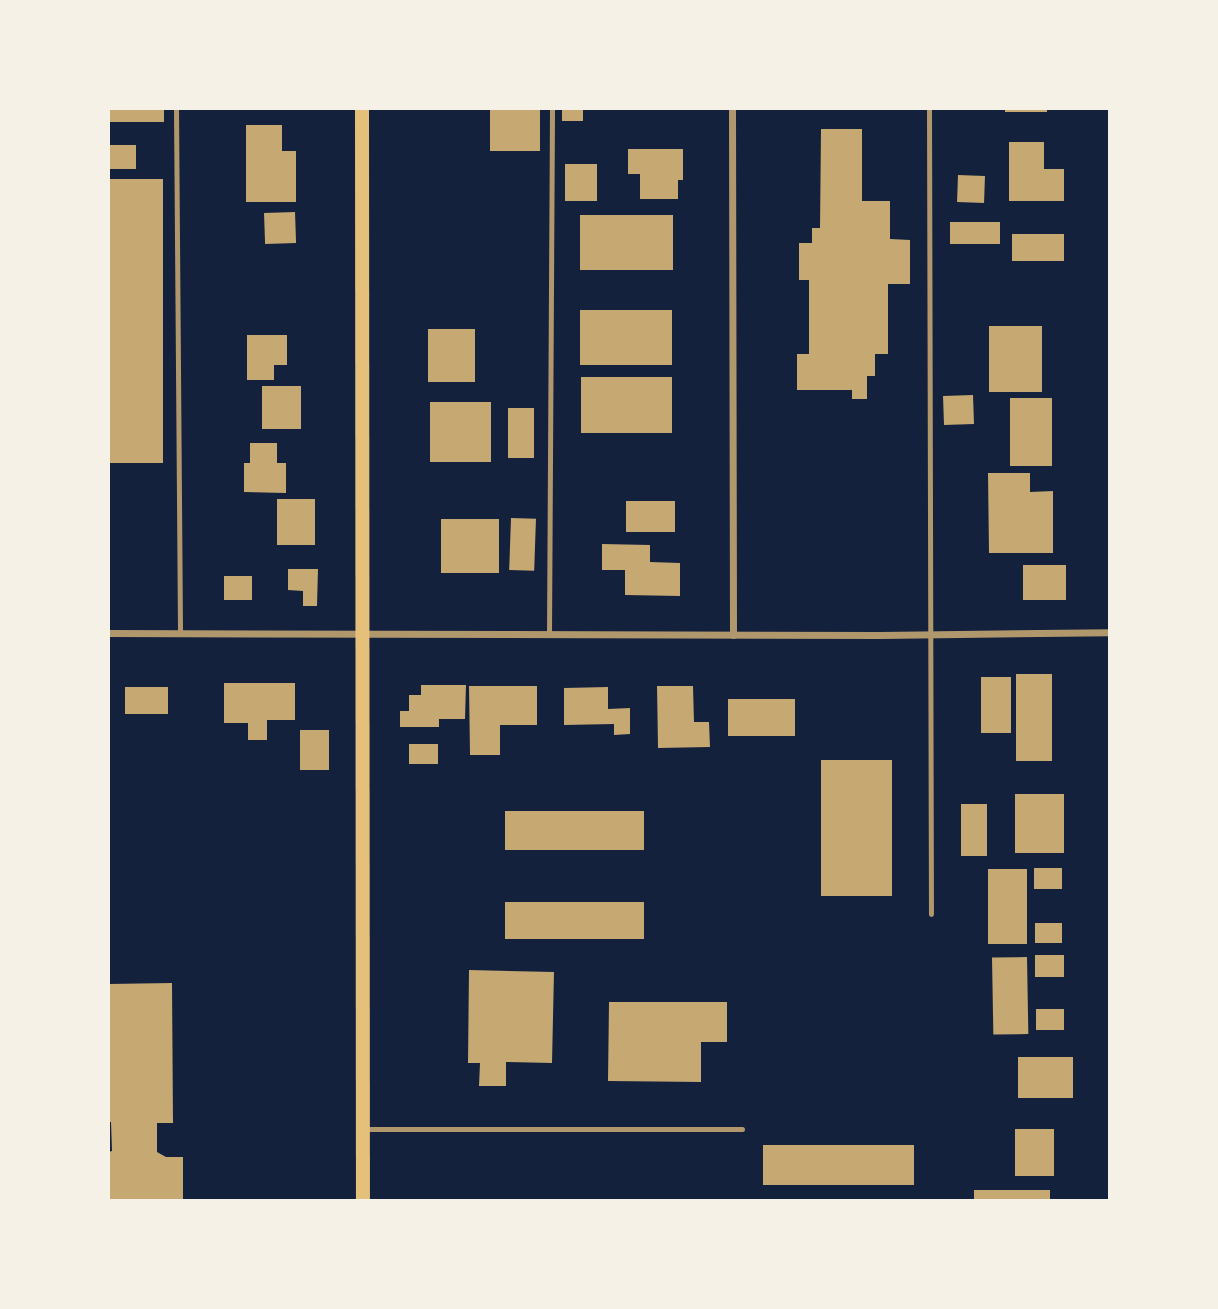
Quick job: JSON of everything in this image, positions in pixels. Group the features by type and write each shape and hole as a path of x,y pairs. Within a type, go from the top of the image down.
{"main road":[{"path":"362,108 365,636 363,1200"}],"street":[{"path":"732,108 733,635"},
{"path":"108,633 365,636 1110,632"}],"lane":[{"path":"176,108 180,633"},
{"path":"549,634 552,108"},
{"path":"929,108 931,914"},
{"path":"363,1129 742,1129"}],"building":[{"path":"108,108 164,108 164,122 108,122"},
{"path":"490,108 540,108 540,151 490,151"},
{"path":"562,108 583,108 583,121 562,121"},
{"path":"1005,108 1047,108 1047,112 1005,112"},
{"path":"246,125 282,125 282,151 296,151 296,202 246,202"},
{"path":"821,129 862,129 862,201 890,201 890,239 910,240 910,284 888,284 888,354 875,354 875,376 867,376 867,399 852,399 852,390 797,390 797,354 809,354 809,280 799,280 799,243 812,243 812,228 820,228"},
{"path":"1009,142 1044,142 1044,169 1064,169 1064,201 1009,201"},
{"path":"108,145 136,145 136,169 108,169"},
{"path":"628,149 683,149 683,180 678,180 678,199 640,199 640,174 628,174"},
{"path":"565,164 597,164 597,201 565,201"},
{"path":"958,175 985,176 984,203 957,202"},
{"path":"108,179 163,179 163,463 108,463"},
{"path":"295,212 296,243 265,244 264,213"},
{"path":"580,215 673,215 673,270 580,270"},
{"path":"950,222 1000,222 1000,244 950,244"},
{"path":"1012,234 1064,234 1064,261 1012,261"},
{"path":"580,310 672,310 672,365 580,365"},
{"path":"989,326 1042,326 1042,392 989,392"},
{"path":"428,329 475,329 475,382 428,382"},
{"path":"247,335 287,335 287,365 274,365 274,380 247,380"},
{"path":"581,377 672,377 672,433 581,433"},
{"path":"262,386 301,386 301,429 262,429"},
{"path":"973,395 974,424 944,425 943,396"},
{"path":"1010,398 1052,398 1052,466 1010,466"},
{"path":"430,402 491,402 491,462 430,462"},
{"path":"508,408 534,408 534,458 508,458"},
{"path":"250,443 277,443 277,463 286,463 286,493 244,492 244,463 250,463"},
{"path":"988,473 1030,473 1030,492 1053,491 1053,553 989,553"},
{"path":"277,499 315,499 315,545 277,545"},
{"path":"626,501 675,501 675,532 626,532"},
{"path":"511,518 536,519 534,571 509,570"},
{"path":"441,519 499,519 499,573 441,573"},
{"path":"602,544 650,545 650,562 680,563 680,596 625,595 625,570 602,570"},
{"path":"1023,565 1066,565 1066,600 1023,600"},
{"path":"288,569 318,569 317,606 303,606 303,591 288,590"},
{"path":"224,576 252,576 252,600 224,600"},
{"path":"1016,674 1052,674 1052,761 1016,761"},
{"path":"981,677 1011,677 1011,733 981,733"},
{"path":"224,683 295,683 295,720 267,720 267,740 248,740 248,723 224,723"},
{"path":"421,685 466,685 465,719 439,719 439,727 400,727 400,711 409,711 409,695 421,695"},
{"path":"469,686 537,686 537,725 500,725 500,755 470,755"},
{"path":"657,686 693,686 694,722 709,722 710,747 658,748"},
{"path":"125,687 168,687 168,714 125,714"},
{"path":"608,687 608,709 630,708 630,734 614,735 614,724 564,725 564,688"},
{"path":"728,699 795,699 795,736 728,736"},
{"path":"300,730 329,730 329,770 300,770"},
{"path":"409,744 438,744 438,764 409,764"},
{"path":"821,760 892,760 892,896 821,896"},
{"path":"1015,794 1064,794 1064,853 1015,853"},
{"path":"961,804 987,804 987,856 961,856"},
{"path":"505,811 644,811 644,850 505,850"},
{"path":"1034,868 1062,868 1062,889 1034,889"},
{"path":"988,869 1027,869 1027,944 988,944"},
{"path":"505,902 644,902 644,939 505,939"},
{"path":"1035,923 1062,923 1062,943 1035,943"},
{"path":"1035,955 1064,955 1064,977 1035,977"},
{"path":"1027,957 1028,1034 993,1035 992,958"},
{"path":"469,970 554,972 552,1063 506,1062 506,1086 479,1086 480,1063 468,1063"},
{"path":"172,983 173,1123 157,1123 157,1152 166,1157 183,1157 183,1200 108,1200 108,1152 112,1151 111,1122 108,1122 108,984"},
{"path":"609,1002 727,1002 727,1042 701,1042 701,1082 608,1081"},
{"path":"1036,1009 1064,1009 1064,1030 1036,1030"},
{"path":"1018,1057 1073,1057 1073,1098 1018,1098"},
{"path":"1015,1129 1054,1129 1054,1176 1015,1176"},
{"path":"763,1145 914,1145 914,1185 763,1185"},
{"path":"974,1190 1050,1190 1050,1200 974,1200"}]}
